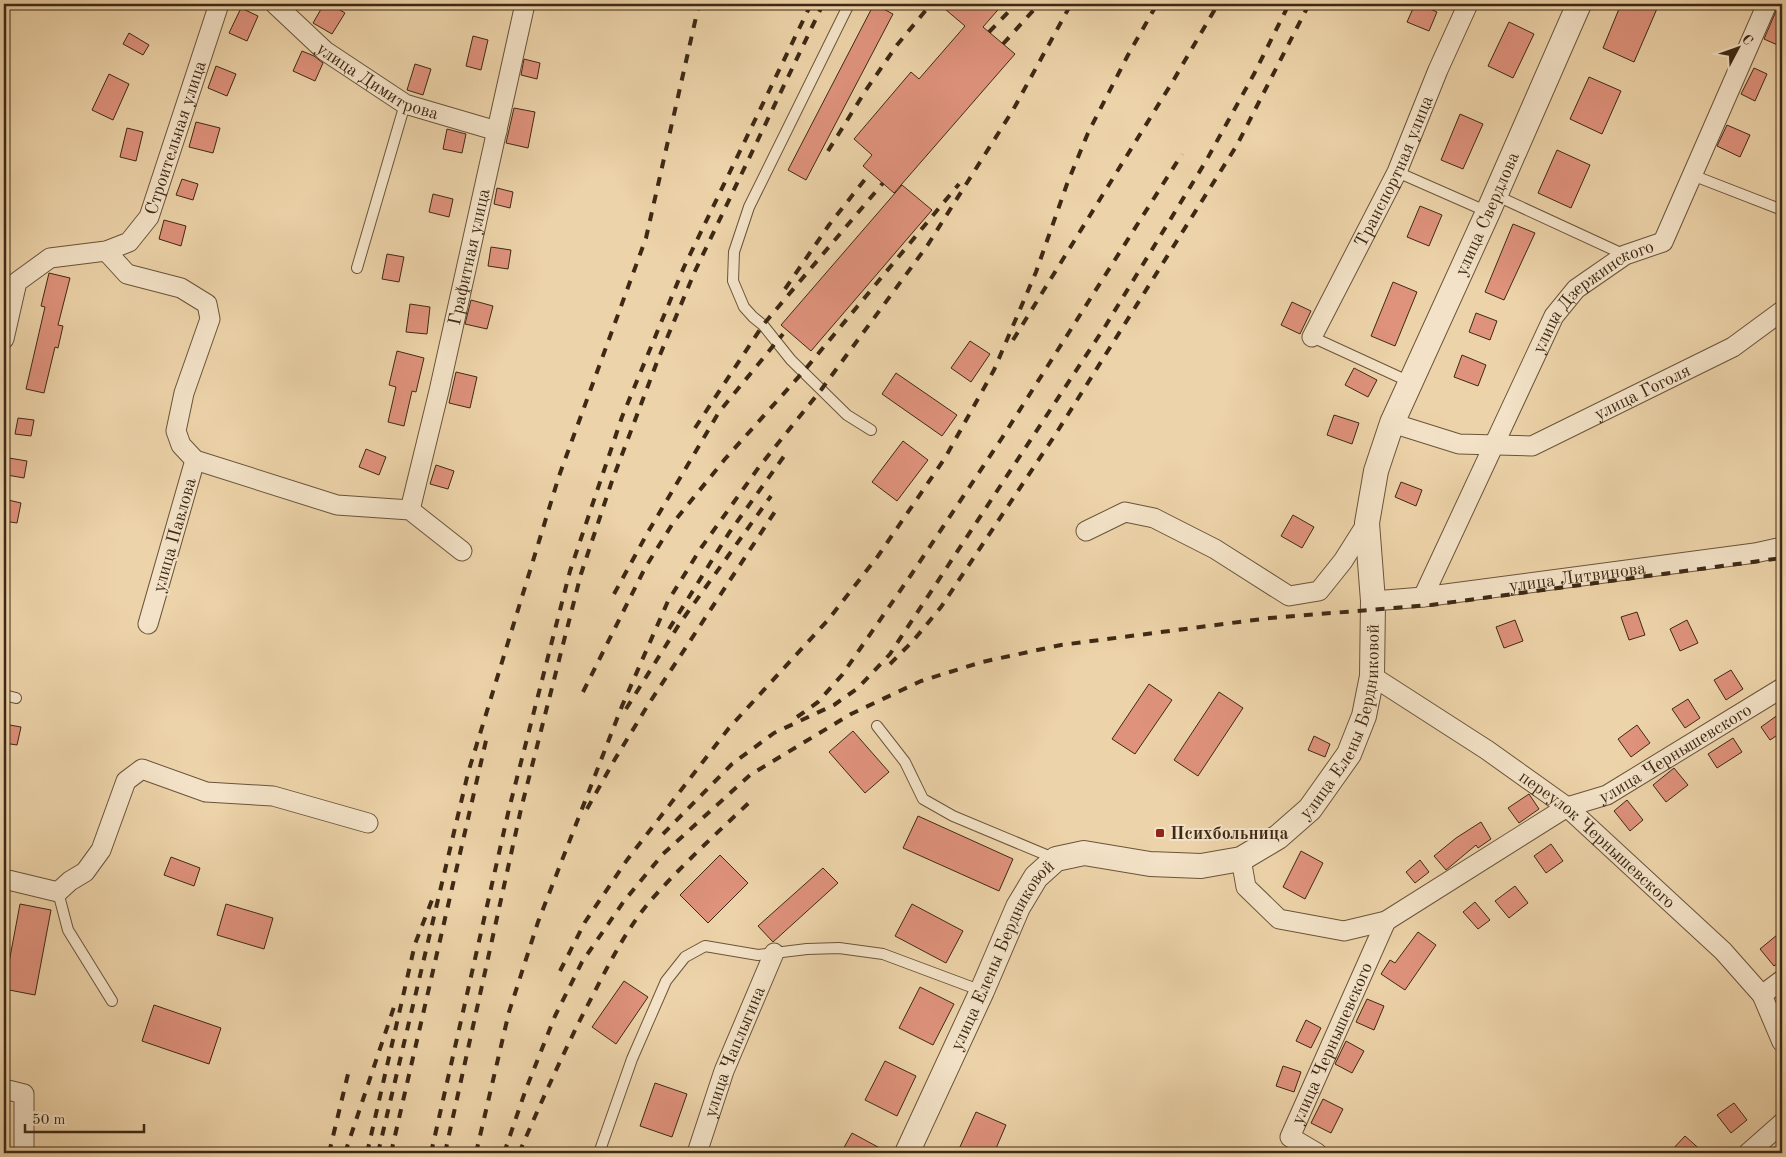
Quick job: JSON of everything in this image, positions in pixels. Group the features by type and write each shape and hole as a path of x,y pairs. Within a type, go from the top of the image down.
{"street":[{"name":"Строительная улица","path":"10,280 50,258 106,252 129,242 149,217 219,4"},
{"name":"улица Димитрова","path":"275,4 325,51 405,104 497,131"},
{"name":"Графитная улица","path":"410,510 439,391 525,4"},
{"name":"Транспортная улица","path":"1312,337 1397,172 1438,70 1468,4"},
{"name":"улица Свердлова","path":"1392,423 1492,203 1578,4"},
{"name":"улица Дзержинского","path":"1423,597 1554,316 1576,288 1625,255 1663,242 1767,4"},
{"name":"улица Павлова","path":"106,252 127,274 181,288 207,304 210,320 184,393 176,431 181,445 195,460 148,624"},
{"path":"4,339 10,280"},
{"name":"улица Гоголя","path":"1392,423 1459,444 1532,446 1733,347 1782,311"},
{"name":"улица Елены Бердниковой","path":"907,1153 982,991 1018,907 1036,877 1056,858 1084,853 1150,864 1201,866 1241,858 1278,838 1310,809 1349,754 1364,716 1372,676 1373,601 1367,523 1376,472 1392,423"},
{"path":"195,460 337,505 410,510 462,551"},
{"path":"1086,530 1124,512 1154,518 1216,549 1289,596 1319,591 1343,561 1367,523"},
{"name":"улица Литвинова","path":"1373,601 1423,597 1782,547"},
{"name":"переулок Чернышевского","path":"1372,676 1487,750 1568,807 1723,951 1762,995 1782,1042"},
{"name":"улица Чернышевского","path":"1241,858 1246,886 1279,919 1344,931 1386,922 1568,807 1607,795 1782,688"},
{"path":"4,880 58,892 70,881 85,872 101,850 126,781 142,769 206,792 273,796 368,823"},
{"name":"улица Чернышевского","path":"1317,1153 1290,1137 1386,922"},
{"name":"улица Чаплыгина","path":"697,1153 724,1071 774,953"},
{"path":"1762,995 1782,980"},
{"path":"4,1089 24,1094 24,1153"},
{"path":"1748,1153 1782,1123"}],"lane":[{"path":"849,4 749,206 734,252 733,281 744,307 763,325 791,360 847,415 871,430"},
{"path":"356,268 405,104"},
{"path":"1397,172 1492,203 1625,255"},
{"path":"1692,175 1782,210"},
{"path":"1312,337 1410,382"},
{"path":"4,696 16,698"},
{"path":"877,726 905,762 923,799 953,816 1056,858"},
{"path":"58,892 68,930 112,1001"},
{"path":"599,1153 632,1059 666,981 685,956 705,946 758,955 838,948 882,954 982,991"}],"building":[{"path":"324,4 330,4 345,13 332,34 313,23"},
{"path":"874,4 893,14 806,180 788,170"},
{"path":"939,4 1003,4 983,27 1015,54 894,193 863,166 872,155 854,139 911,72 919,79 965,26"},
{"path":"1415,4 1437,12 1429,31 1407,22"},
{"path":"1621,4 1659,4 1634,62 1603,48"},
{"path":"1779,4 1782,4 1782,47 1764,39"},
{"path":"241,8 258,16 247,41 229,33"},
{"path":"1509,22 1534,34 1513,78 1488,66"},
{"path":"129,33 149,45 143,55 123,44"},
{"path":"473,36 488,40 481,70 466,66"},
{"path":"302,51 314,56 323,63 315,81 293,71"},
{"path":"524,59 540,63 537,79 521,75"},
{"path":"415,64 431,69 423,95 407,90"},
{"path":"216,66 236,74 227,96 208,88"},
{"path":"1754,68 1767,74 1755,101 1741,94"},
{"path":"109,74 129,84 113,120 92,110"},
{"path":"1589,77 1621,91 1602,134 1570,119"},
{"path":"514,108 535,112 528,148 506,143"},
{"path":"1460,114 1483,124 1463,169 1441,160"},
{"path":"196,122 220,128 213,153 189,147"},
{"path":"1727,125 1750,135 1740,157 1717,146"},
{"path":"127,128 143,132 136,161 120,157"},
{"path":"447,129 466,134 462,153 443,149"},
{"path":"1557,150 1590,165 1571,208 1538,193"},
{"path":"182,179 198,184 193,200 176,195"},
{"path":"902,185 932,210 811,351 781,325"},
{"path":"497,188 513,192 510,208 494,204"},
{"path":"433,194 453,199 449,217 429,212"},
{"path":"1420,206 1442,215 1429,246 1407,237"},
{"path":"164,220 186,226 181,246 159,239"},
{"path":"1513,224 1535,233 1504,300 1485,292"},
{"path":"491,247 511,250 508,269 488,266"},
{"path":"387,254 404,257 399,282 382,279"},
{"path":"49,273 70,278 58,325 63,326 58,348 55,347 44,393 26,389 45,307 41,306"},
{"path":"1393,282 1417,292 1395,346 1371,336"},
{"path":"471,300 493,306 487,329 465,324"},
{"path":"1292,302 1311,311 1300,334 1281,325"},
{"path":"410,304 430,307 427,334 406,332"},
{"path":"1476,313 1497,321 1490,340 1469,332"},
{"path":"970,341 990,354 971,382 951,368"},
{"path":"397,351 424,358 416,392 412,391 404,426 388,422 396,387 389,385"},
{"path":"1462,355 1486,365 1478,386 1454,377"},
{"path":"1354,368 1377,380 1368,397 1345,385"},
{"path":"456,372 477,377 470,408 449,403"},
{"path":"896,373 957,415 942,436 882,394"},
{"path":"1334,415 1359,423 1352,444 1327,435"},
{"path":"18,418 34,420 31,436 15,434"},
{"path":"903,441 928,460 897,501 872,482"},
{"path":"366,449 386,457 379,475 359,467"},
{"path":"9,458 27,461 24,478 7,475"},
{"path":"436,465 454,471 448,489 430,484"},
{"path":"1401,482 1422,490 1416,506 1395,497"},
{"path":"4,499 21,503 17,523 4,521"},
{"path":"1293,515 1314,527 1302,548 1281,536"},
{"path":"1637,612 1645,635 1629,640 1621,617"},
{"path":"1515,620 1523,641 1504,648 1496,627"},
{"path":"1687,620 1698,643 1680,651 1670,629"},
{"path":"1731,670 1743,689 1726,700 1714,680"},
{"path":"1149,684 1172,700 1135,754 1112,739"},
{"path":"1219,692 1243,708 1198,776 1174,760"},
{"path":"1688,699 1700,718 1685,728 1672,709"},
{"path":"1782,712 1782,732 1770,740 1761,727"},
{"path":"4,724 21,727 17,745 4,743"},
{"path":"1637,725 1650,743 1631,757 1618,739"},
{"path":"853,731 889,772 865,793 829,752"},
{"path":"1314,736 1330,744 1325,757 1308,750"},
{"path":"1733,738 1742,752 1717,768 1708,754"},
{"path":"1674,768 1688,785 1666,802 1653,785"},
{"path":"1529,794 1539,809 1519,823 1508,808"},
{"path":"1627,800 1643,820 1630,831 1614,811"},
{"path":"918,816 1013,859 999,891 903,848"},
{"path":"1481,822 1491,839 1478,848 1476,845 1446,870 1434,856 1456,838"},
{"path":"1551,844 1563,861 1546,873 1534,856"},
{"path":"1301,851 1323,863 1305,899 1283,887"},
{"path":"720,855 748,883 708,923 680,895"},
{"path":"171,857 200,868 194,886 164,875"},
{"path":"1420,860 1429,872 1415,883 1406,872"},
{"path":"823,868 838,883 773,942 758,926"},
{"path":"1515,886 1528,903 1509,918 1495,901"},
{"path":"1475,902 1490,920 1478,929 1463,912"},
{"path":"20,904 51,910 35,995 4,989"},
{"path":"226,904 273,918 264,949 217,935"},
{"path":"912,904 963,931 946,963 895,936"},
{"path":"1418,932 1436,945 1405,990 1381,974 1390,960 1395,963"},
{"path":"1777,935 1782,941 1782,960 1774,966 1760,949"},
{"path":"624,981 648,997 616,1044 592,1027"},
{"path":"920,987 954,1004 933,1045 899,1028"},
{"path":"1367,999 1384,1006 1374,1030 1356,1022"},
{"path":"154,1005 221,1028 209,1064 142,1041"},
{"path":"1306,1020 1321,1028 1311,1048 1296,1041"},
{"path":"1346,1041 1364,1051 1352,1073 1335,1064"},
{"path":"885,1061 916,1076 897,1116 865,1100"},
{"path":"1283,1066 1301,1072 1294,1092 1276,1086"},
{"path":"655,1083 687,1094 672,1137 640,1126"},
{"path":"1323,1099 1343,1109 1331,1133 1311,1123"},
{"path":"1734,1103 1747,1120 1731,1133 1717,1115"},
{"path":"976,1112 1006,1125 994,1153 969,1153 959,1149"},
{"path":"852,1133 889,1153 841,1153"},
{"path":"1685,1136 1704,1153 1669,1153"}],"railway":[{"path":"378,1153 468,773 559,476 646,238 699,4"},
{"path":"431,1153 509,809 570,571 622,417 684,267 811,4"},
{"path":"445,1153 521,809 581,574 612,481 657,362 695,271 823,4"},
{"path":"828,151 897,45 931,4"},
{"path":"989,32 1016,4"},
{"path":"1003,44 1039,4"},
{"path":"476,1153 509,1012 538,922 622,706 668,601 701,548 759,467 821,390 927,246 1013,110 1071,4"},
{"path":"560,971 585,922 627,860 729,728 828,620 878,556 945,458 994,370 1036,272 1067,184 1088,133 1128,55 1157,4"},
{"path":"1013,340 1173,81 1218,4"},
{"path":"663,834 732,764 774,733 834,705 858,688 890,654 1106,325 1206,161 1254,74 1289,4"},
{"path":"890,664 913,641 941,607 1057,432 1237,145 1307,8"},
{"path":"797,717 818,702 842,675 911,575 1002,438 1182,154"},
{"path":"785,289 829,225 870,173"},
{"path":"695,428 763,325 883,183"},
{"path":"583,692 645,568 673,523 725,459 803,372 959,184"},
{"path":"614,594 648,532 719,412 783,334"},
{"path":"669,629 729,533 787,452"},
{"path":"626,709 680,623 771,496"},
{"path":"587,809 648,705 778,507"},
{"path":"504,1153 526,1089 555,1016 582,962 624,901 663,854 750,775 851,714 921,681 982,662 1061,645 1270,618 1431,605 1782,558"},
{"path":"391,1153 488,732"},
{"path":"519,1153 585,1011 627,932 651,900 701,848 754,798"},
{"path":"367,1153 415,944 432,900"},
{"path":"345,1153 396,1001"},
{"path":"329,1153 348,1074"}],"place":[{"name":"Психбольница","path":"1160,833"}]}
